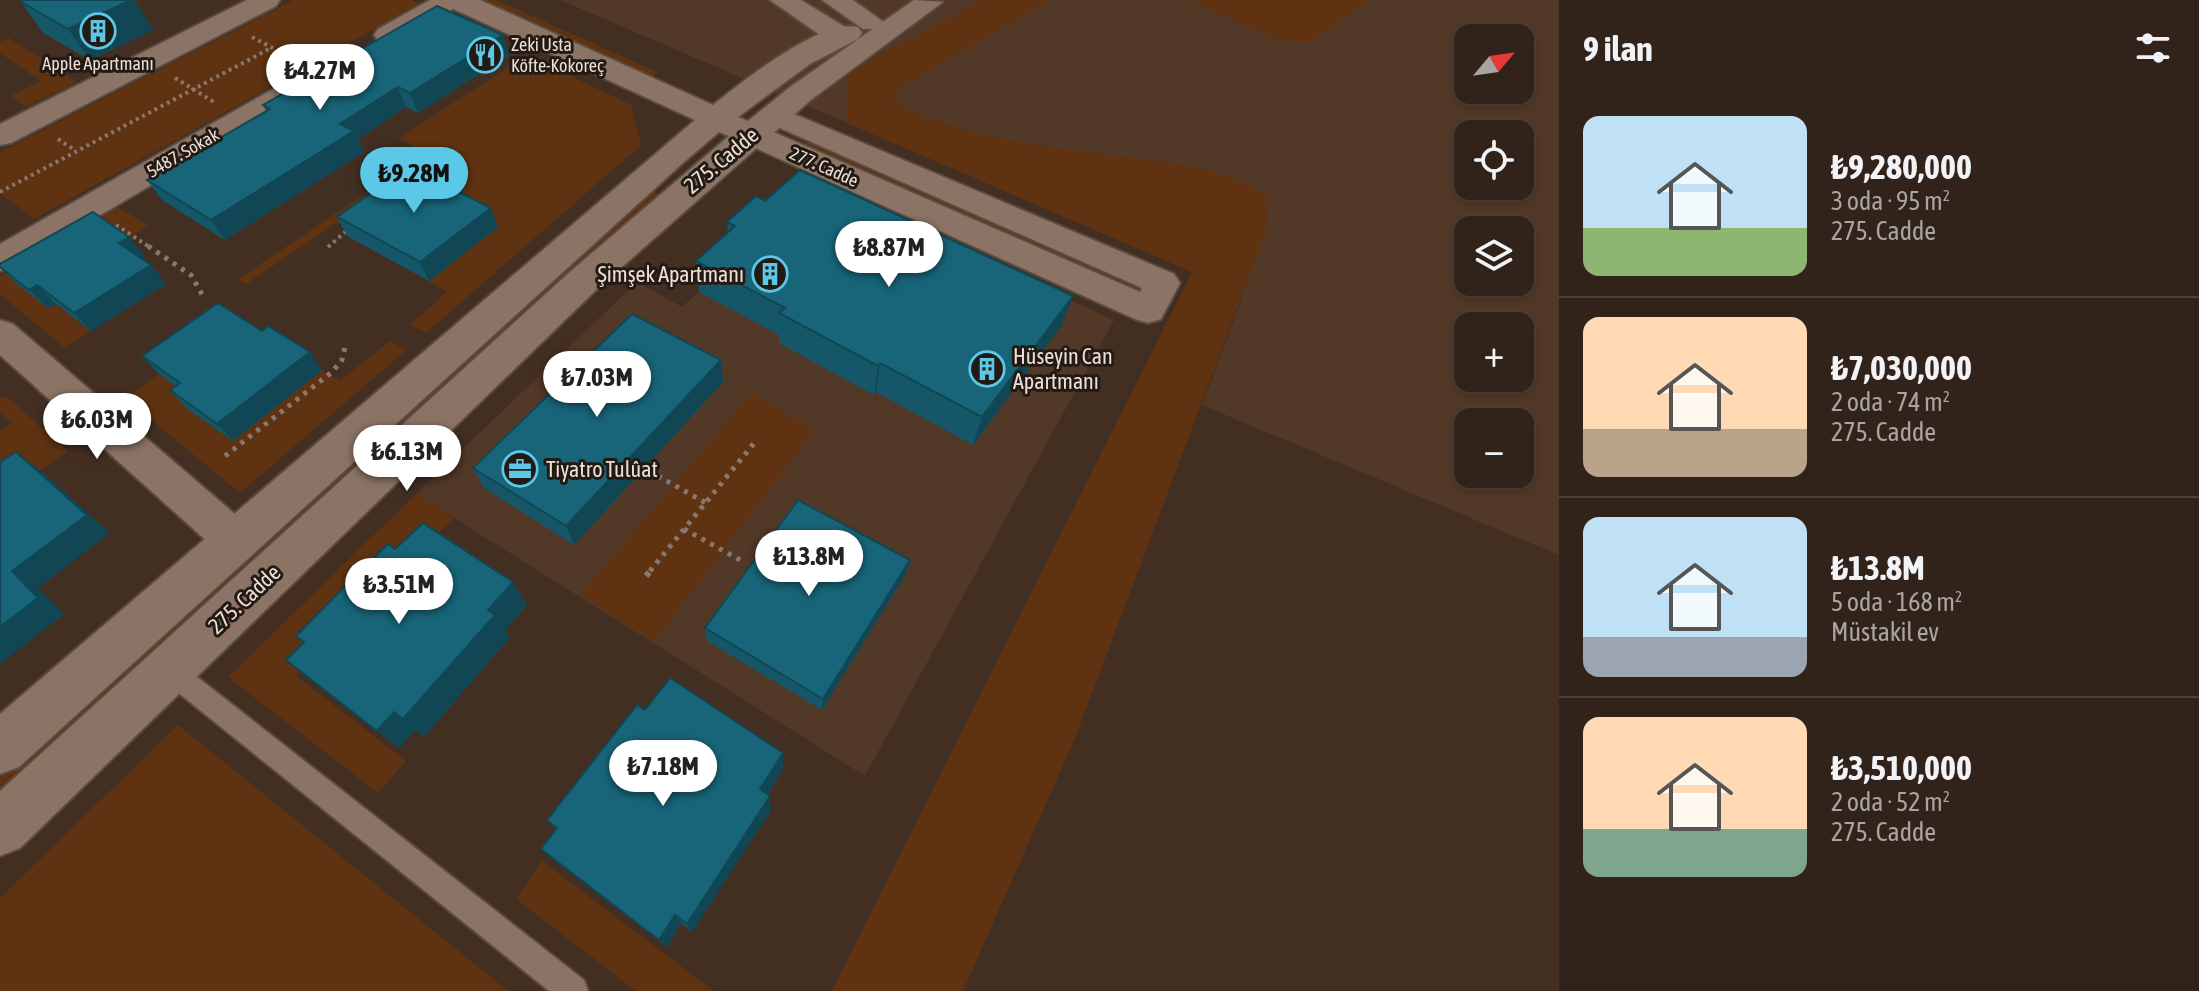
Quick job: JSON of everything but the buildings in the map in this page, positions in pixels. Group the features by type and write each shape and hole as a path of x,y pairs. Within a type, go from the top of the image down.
{"street":[{"path":"0,136 267,0"},
{"path":"364,49 449,0"},
{"name":"277. Cadde","path":"457,0 745,117 1155,296"},
{"name":"277. Cadde","path":"515,0 745,117"},
{"path":"783,0 840,36"},
{"path":"835,0 872,23"},
{"path":"745,117 844,61 931,1"},
{"path":"745,117 795,59 840,36 931,1"},
{"name":"5487. Sokak","path":"0,259 337,64"},
{"name":"275. Cadde","path":"0,748 235,540 745,117"},
{"name":"275. Cadde","path":"0,828 584,280 745,117"},
{"path":"0,334 235,540"}],"lane":[{"path":"169,670 573,991"}],"path":[{"path":"249,35 295,60"},
{"path":"0,192 271,48"},
{"path":"168,74 216,103"},
{"path":"410,185 435,167"},
{"path":"328,247 360,221"},
{"path":"110,225 118,226 191,275 204,298"},
{"path":"225,456 332,372 342,360 345,347"},
{"path":"646,576 755,442"},
{"path":"658,476 706,503"},
{"path":"684,529 742,561"}],"shaded area":[{"path":"294,0 411,0 419,4 34,219 0,193 0,152"},
{"path":"479,0 496,0 657,72 651,78"},
{"path":"560,0 1559,0 1559,555 1202,405 1244,293"},
{"path":"983,0 1050,0 903,86 893,94 898,104 948,125 1002,138 1173,163 1237,179 1270,198 1265,235 1075,738 963,991 832,991 1192,272 847,123 847,75 851,70"},
{"path":"1191,0 1369,0 1326,32 1301,43 1261,33"},
{"path":"9,38 77,82 26,107 11,96 41,81 0,53 0,42"},
{"path":"527,55 631,105 641,145 426,333 410,325 447,292 429,281 497,227 355,230 338,222 246,284 238,279 426,153 399,138"},
{"path":"808,140 1119,276 1113,285 801,146"},
{"path":"650,190 660,195 0,802 0,777"},
{"path":"827,191 1114,320 865,776 416,494 637,282 682,307 737,257"},
{"path":"118,207 148,226 123,241 18,284 48,308 56,304 91,331 65,348 0,294 0,276"},
{"path":"390,341 406,350 240,493 125,398 159,374 196,400 233,440 322,370 340,381"},
{"path":"751,393 815,430 654,642 581,595"},
{"path":"6,396 68,451 0,498 0,431 12,423 0,412 0,399"},
{"path":"416,494 455,517 295,675 406,761 378,793 228,677"},
{"path":"178,725 508,991 0,991 0,898"},
{"path":"542,861 714,991 636,991 516,899"}],"place":[{"name":"Apple Apartmanı","path":"98,31"},
{"name":"Zeki Usta Köfte-Kokoreç","path":"485,55"},
{"name":"Şimşek Apartmanı","path":"770,274"},
{"name":"Hüseyin Can Apartmanı","path":"987,369"},
{"name":"Tiyatro Tulûat","path":"520,469"}]}
